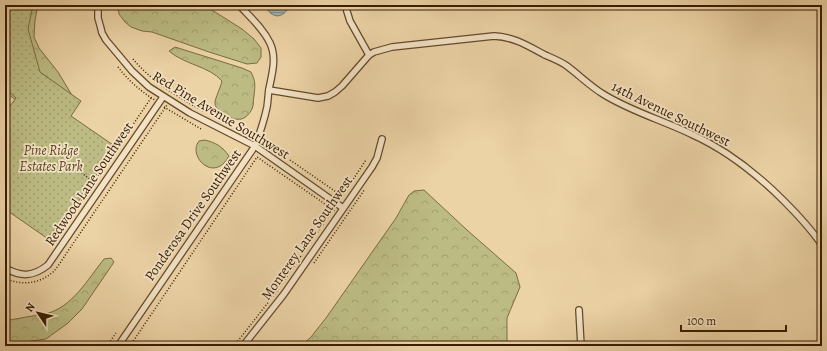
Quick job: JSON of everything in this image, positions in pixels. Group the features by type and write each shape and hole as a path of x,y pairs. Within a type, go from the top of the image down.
{"street":[{"name":"Red Pine Avenue Southwest","path":"98,5 98,18 102,33 112,47 141,80 163,97 190,113 255,146 343,208"},
{"name":"Ponderosa Drive Southwest","path":"118,346 255,146 261,130 267,107 274,62 272,49 263,32 239,5"},
{"path":"345,5 350,21 369,55"},
{"name":"14th Avenue Southwest","path":"269,90 318,98 328,96 342,86 369,55 374,52 392,47 503,36 523,43 565,65 602,93 623,105 714,144 764,181 794,211 817,237 822,245"},
{"name":"Redwood Lane Southwest","path":"5,268 12,272 26,275 38,272 48,265 163,97"},
{"name":"Monterey Lane Southwest","path":"242,346 284,294 377,158 382,139"},
{"path":"579,310 581,346"}],"path":[{"path":"133,59 152,78 208,113"},
{"path":"53,243 151,98 126,78 118,67"},
{"path":"165,107 201,129"},
{"path":"130,346 257,157 333,210 278,289 234,346"},
{"path":"290,160 342,196 366,160"},
{"path":"79,171 94,182"},
{"path":"348,215 368,185"},
{"path":"107,346 116,333"}],"green space":[{"path":"5,5 38,5 34,37 39,48 58,72 73,97 20,103 5,92"},
{"name":"Pine Ridge Estates Park","path":"5,5 33,5 28,29 40,72 81,101 71,116 116,147 51,241 5,209 5,113 16,98 5,88"},
{"path":"118,5 204,5 242,29 254,39 261,48 261,57 257,63 247,64 152,32 142,31 131,27 119,14"},
{"path":"175,47 251,72 253,75 255,89 253,107 248,115 243,118 233,119 221,112 216,106 215,102 222,81 210,72 175,56 169,51"},
{"path":"205,140 218,145 229,156 223,164 216,168 210,168 199,160 196,147 199,141"},
{"path":"424,190 516,273 520,287 507,318 507,346 301,346 311,337 326,318 396,218 409,195 414,191"},
{"path":"111,258 114,262 82,309 68,323 46,339 5,346 5,320 12,320 55,311 79,292 104,259"}],"shaded area":[{"path":"264,5 291,5 288,10 278,16 267,10"}]}
